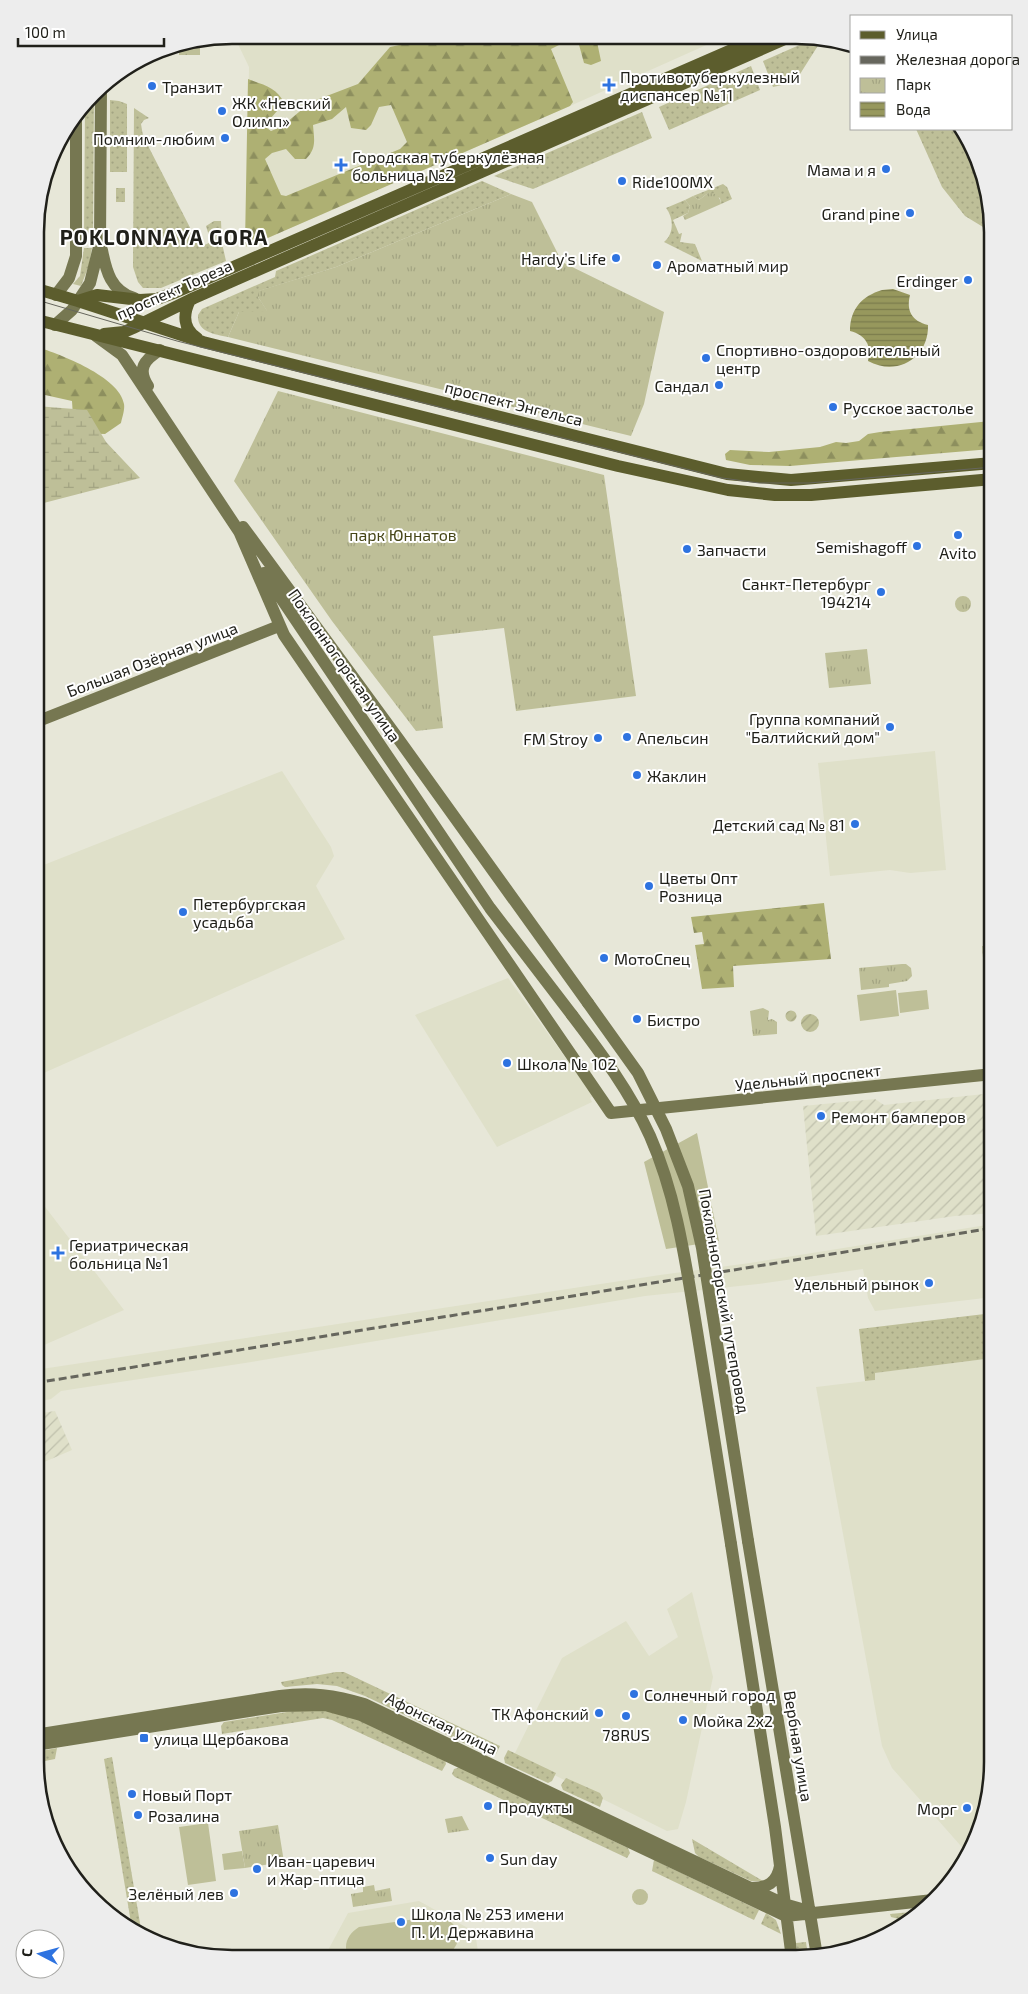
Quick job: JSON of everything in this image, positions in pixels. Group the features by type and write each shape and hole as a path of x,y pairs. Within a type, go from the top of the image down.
{"main road":[{"name":"проспект Тореза","path":"78,300 98,295 140,300 157,299 745,44"},
{"name":"проспект Тореза","path":"94,335 124,332 190,300 773,44"},
{"path":"101,97 100,243 105,268 110,280 128,296 140,300"},
{"path":"56,295 69,278 76,256 76,126"},
{"path":"55,325 72,310 92,276 100,243"},
{"name":"проспект Энгельса","path":"44,291 78,300 204,342 718,472 774,480 829,478 984,464"},
{"path":"190,300 186,309 185,320 188,329 194,337 204,342"},
{"path":"44,322 586,458 728,490 786,496 830,494 984,480"},
{"name":"Поклонногорская улица","path":"94,335 122,355 239,531 276,593 490,908 572,1015"},
{"name":"Поклонногорская улица","path":"160,350 149,357 144,364 143,378 170,420 245,530 397,737 588,1003"},
{"path":"586,458 591,452 590,439"},
{"name":"Поклонногорская улица","path":"239,531 279,626 611,1113"},
{"name":"Большая Озёрная улица","path":"44,719 279,626"},
{"name":"Поклонногорский путепровод","path":"588,1003 638,1073 666,1129 688,1186 702,1248 748,1541"},
{"name":"Поклонногорский путепровод","path":"572,1015 622,1084 650,1136 670,1194 684,1252 780,1866"},
{"name":"Удельный проспект","path":"611,1113 984,1075"},
{"name":"Вербная улица","path":"748,1541 815,1949"},
{"name":"Афонская улица","path":"44,1734 293,1694 314,1693 343,1698 364,1704 751,1888 785,1910"},
{"name":"Афонская улица","path":"44,1744 281,1706 314,1704 342,1709 378,1723 785,1910"},
{"path":"751,1888 763,1888 770,1885 778,1874 780,1866"},
{"path":"780,1866 791,1950"},
{"path":"785,1910 809,1912 923,1901"}],"shaded area":[{"name":"Городская туберкулёзная больница №2","path":"238,44 709,44 247,247 249,67"},
{"path":"935,751 946,870 910,873 890,870 830,876 818,763"},
{"name":"Петербургская усадьба","path":"282,771 331,847 334,856 316,886 345,939 44,1073 44,865"},
{"name":"Школа № 102","path":"508,978 593,1096 590,1098 592,1102 497,1147 415,1015"},
{"path":"984,1094 984,1214 955,1216 816,1236 803,1106 875,1099 884,1105"},
{"name":"Гериатрическая больница №1","path":"44,1205 124,1310 44,1345"},
{"path":"984,1225 984,1298 875,1311 868,1298 863,1269 758,1284 645,1296 245,1363 61,1391 51,1399 44,1400 44,1369 750,1263"},
{"path":"984,1359 984,1774 978,1811 963,1848 892,1768 882,1746 816,1387 875,1380 874,1373"},
{"path":"55,1411 72,1450 44,1462 44,1413"},
{"path":"692,1592 713,1677 686,1802 678,1829 667,1831 514,1755 562,1658 626,1621 649,1656 678,1637 667,1609"},
{"name":"Школа № 253 имени П. И. Державина","path":"419,1901 475,1932 478,1950 328,1950 348,1913"}],"green space":[{"path":"404,44 561,44 551,49 573,102 570,106 247,247 245,243 248,79 278,93 284,103 264,126 271,131 281,127 311,102 358,84 390,47","holes":["391,105 407,142 400,149 286,196 281,195 265,159 272,153 286,149 295,159 306,159 313,147 313,125 332,119 346,107 351,128 366,130 371,125 379,107"]},
{"path":"579,44 597,44 601,61 591,65 584,63"},
{"path":"802,44 818,45 795,82 773,87 763,61"},
{"path":"200,46 200,55 179,55 179,51"},
{"path":"751,66 760,90 669,130 659,107"},
{"path":"110,100 127,104 127,172 110,172"},
{"path":"94,104 93,238 84,237 85,115"},
{"path":"134,108 149,118 141,124 143,136 200,247 211,242 206,226 214,221 221,221 222,243 226,261 161,288 143,288 138,282 133,267"},
{"path":"642,112 652,138 533,189 494,176"},
{"path":"916,130 955,130 970,160 978,183 983,207 984,228 965,216 942,187"},
{"path":"482,181 511,194 336,267 259,291 258,297 268,312 239,312 228,337 207,331 200,325 198,315 202,309 275,277 276,271"},
{"path":"723,184 727,187 732,199 721,204 720,198 708,193 699,200 693,196"},
{"path":"116,188 125,188 125,202 116,202"},
{"path":"708,193 717,196 721,204 685,220 683,216 688,213 690,206 685,200 693,196 699,200"},
{"path":"511,194 532,202 562,262 664,312 644,404 631,436 228,337 239,312 267,311 258,297 258,291 336,267"},
{"path":"685,200 690,206 688,213 673,220 679,234 682,233 680,242 695,244 702,261 664,242 670,235 672,226 669,212 666,208"},
{"path":"84,248 92,248 89,265 81,286 73,284 80,276"},
{"path":"44,349 88,368 112,385 120,394 124,404 121,423 105,434 74,433 72,401 44,395"},
{"name":"парк Юннатов","path":"278,391 604,475 636,696 516,711 504,628 433,636 443,728 416,731 332,621 234,481"},
{"path":"44,407 87,410 106,442 140,478 44,503"},
{"path":"984,422 984,450 790,466 750,465 726,460 725,454 730,450 769,452 820,447 836,442 859,441 868,434"},
{"path":"963,596 971,604 963,612 955,604"},
{"path":"867,649 871,684 829,688 825,653"},
{"path":"824,903 831,959 733,966 734,987 702,989 695,945 704,944 702,932 694,933 691,917"},
{"path":"982,946 984,946 984,969"},
{"path":"906,964 911,968 912,976 907,981 889,984 889,987 861,990 859,968"},
{"path":"896,990 899,1016 860,1021 857,995"},
{"path":"927,990 929,1009 900,1013 898,993"},
{"path":"763,1008 769,1011 768,1020 772,1019 777,1022 777,1034 753,1036 750,1011"},
{"path":"791,1010 797,1016 791,1022 785,1016"},
{"path":"810,1014 816,1017 819,1023 816,1029 810,1032 804,1029 801,1023 804,1017"},
{"path":"697,1133 719,1241 666,1249 644,1162"},
{"path":"984,1314 984,1359 875,1373 875,1380 865,1381 859,1329"},
{"path":"344,1672 500,1746 496,1754 491,1756 365,1696 337,1686 317,1684 285,1687 281,1682"},
{"path":"293,1711 325,1711 354,1718 386,1731 445,1760 446,1764 442,1771 332,1720 323,1718 222,1734 221,1726 224,1722"},
{"path":"57,1748 55,1759 44,1761 44,1750"},
{"path":"508,1750 556,1773 552,1781 548,1783 505,1763 504,1758"},
{"path":"112,1757 141,1926 131,1921 104,1759"},
{"path":"460,1767 628,1848 630,1853 627,1858 455,1777 452,1774 454,1769"},
{"path":"566,1778 600,1793 603,1798 600,1807 563,1790 561,1785"},
{"path":"462,1816 469,1830 448,1833 445,1819"},
{"path":"208,1823 216,1881 188,1885 179,1827"},
{"path":"278,1825 284,1862 245,1868 239,1831"},
{"path":"692,1839 763,1881 751,1881 699,1857 695,1853"},
{"path":"242,1851 245,1868 224,1870 222,1854"},
{"path":"654,1860 759,1910 754,1920 652,1871"},
{"path":"374,1885 375,1891 390,1888 392,1901 353,1907 351,1894 363,1892 363,1887"},
{"path":"637,1889 643,1889 648,1894 646,1903 637,1905 632,1900 632,1894"},
{"path":"910,1912 901,1919 891,1917 890,1914"},
{"path":"766,1913 776,1920 781,1934 761,1924"},
{"path":"437,1916 456,1927 458,1939 453,1950 346,1950 349,1936 359,1927"},
{"path":"806,1942 807,1950 797,1950 796,1943"}],"water":[{"path":"893,289 910,295 909,306 911,314 918,321 928,325 927,337 917,355 900,365 890,367 868,361 869,351 864,338 850,331 852,316 859,304 869,296 882,290"}],"tram line":[{"path":"44,302 177,341 722,478 759,483 809,483 984,468"}],"railway":[{"path":"44,1382 984,1229"}],"place":[{"name":"Противотуберкулезный диспансер №11","path":"609,85"},
{"name":"Транзит","path":"152,86"},
{"name":"ЖК «Невский Олимп»","path":"222,111"},
{"name":"Помним-любим","path":"225,138"},
{"name":"Городская туберкулёзная больница №2","path":"341,165"},
{"name":"Мама и я","path":"886,169"},
{"name":"Ride100MX","path":"622,181"},
{"name":"Grand pine","path":"910,213"},
{"name":"Hardy’s Life","path":"616,258"},
{"name":"Ароматный мир","path":"657,265"},
{"name":"Erdinger","path":"968,280"},
{"name":"Спортивно-оздоровительный центр","path":"706,358"},
{"name":"Сандал","path":"719,385"},
{"name":"Русское застолье","path":"833,407"},
{"name":"Avito","path":"958,535"},
{"name":"Semishagoff","path":"917,546"},
{"name":"Запчасти","path":"687,549"},
{"name":"Санкт-Петербург 194214","path":"881,592"},
{"name":"Группа компаний \"Балтийский дом\"","path":"890,727"},
{"name":"Апельсин","path":"627,737"},
{"name":"FM Stroy","path":"598,738"},
{"name":"Жаклин","path":"637,775"},
{"name":"Детский сад № 81","path":"855,824"},
{"name":"Цветы Опт Розница","path":"649,886"},
{"name":"Петербургская усадьба","path":"183,912"},
{"name":"МотоСпец","path":"604,958"},
{"name":"Бистро","path":"637,1019"},
{"name":"Школа № 102","path":"507,1063"},
{"name":"Ремонт бамперов","path":"821,1116"},
{"name":"Гериатрическая больница №1","path":"58,1253"},
{"name":"Удельный рынок","path":"929,1283"},
{"name":"Солнечный город","path":"634,1694"},
{"name":"ТК Афонский","path":"599,1713"},
{"name":"78RUS","path":"626,1716"},
{"name":"Мойка 2x2","path":"683,1720"},
{"name":"улица Щербакова","path":"144,1738"},
{"name":"Новый Порт","path":"132,1794"},
{"name":"Продукты","path":"488,1806"},
{"name":"Морг","path":"967,1808"},
{"name":"Розалина","path":"138,1815"},
{"name":"Sun day","path":"490,1858"},
{"name":"Иван-царевич и Жар-птица","path":"257,1869"},
{"name":"Зелёный лев","path":"234,1893"},
{"name":"Школа № 253 имени П. И. Державина","path":"401,1922"}],"district":[{"name":"POKLONNAYA GORA","path":"164,236"}]}
